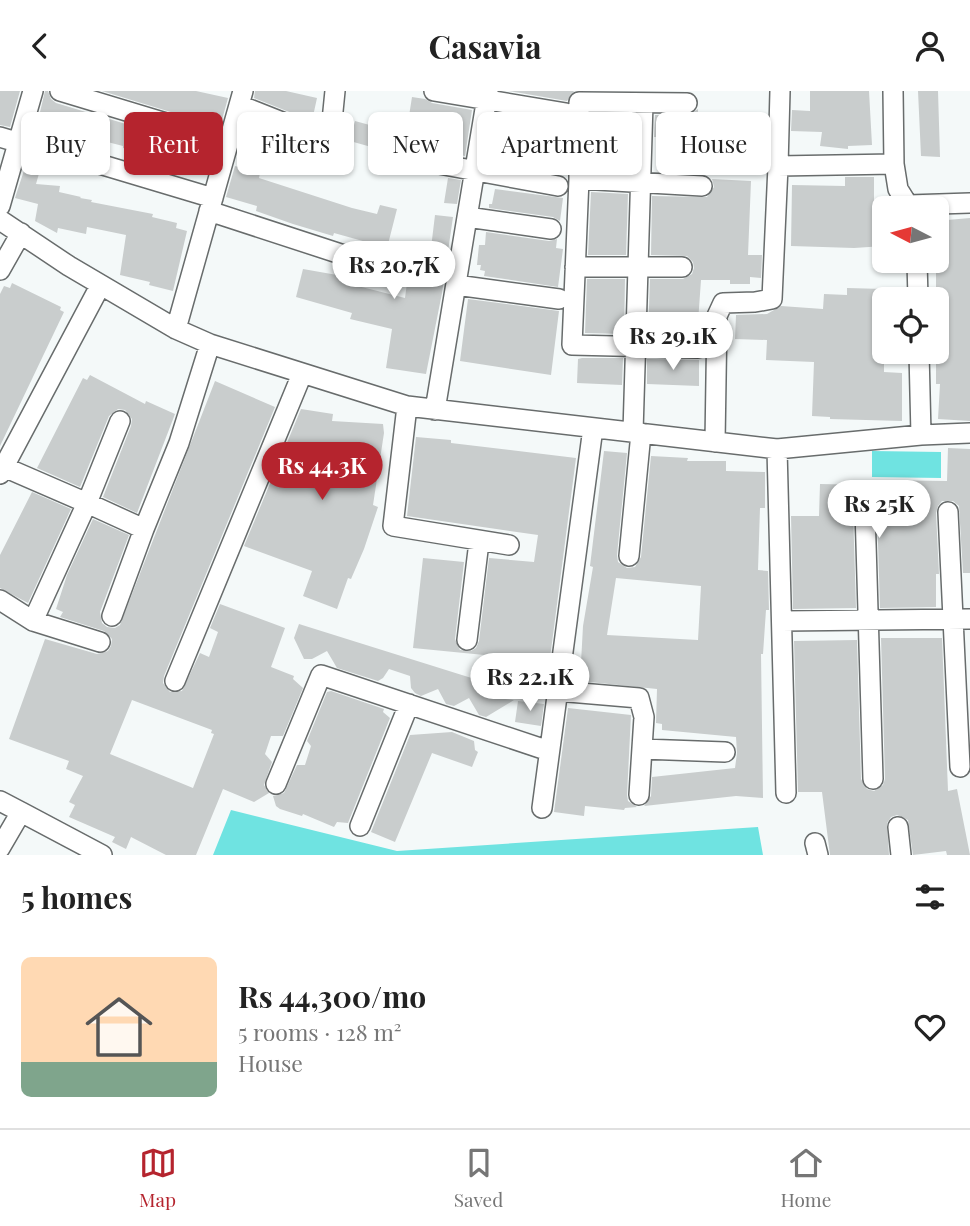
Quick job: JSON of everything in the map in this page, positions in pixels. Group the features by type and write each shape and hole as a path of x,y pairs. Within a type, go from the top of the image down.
{"street":[{"path":"0,206 33,91"},
{"path":"60,91 229,142"},
{"path":"176,329 241,98 330,141 335,91"},
{"path":"434,91 487,95 562,112"},
{"path":"715,442 717,316 723,303 772,299 780,91"},
{"path":"893,91 894,164 898,189 908,205 970,203"},
{"path":"435,410 487,95"},
{"path":"687,103 579,102 579,179 572,345 698,348"},
{"path":"629,556 637,433 636,346 643,103"},
{"path":"0,137 20,143"},
{"path":"778,166 894,164"},
{"path":"463,168 558,186"},
{"path":"110,169 353,258"},
{"path":"579,179 702,185"},
{"path":"467,217 551,229"},
{"path":"0,220 100,286 176,329 210,344 407,406 777,449 970,433"},
{"path":"0,270 21,233"},
{"path":"575,267 682,267"},
{"path":"456,285 559,299"},
{"path":"100,286 2,471 87,503 144,529"},
{"path":"112,616 179,443 210,344"},
{"path":"919,364 922,435"},
{"path":"174,681 302,374"},
{"path":"407,406 393,527 509,545"},
{"path":"33,621 87,503 120,421"},
{"path":"541,808 593,428"},
{"path":"777,449 786,793"},
{"path":"865,510 873,779"},
{"path":"948,512 962,619 960,767"},
{"path":"467,640 479,542"},
{"path":"2,606 33,621 100,642"},
{"path":"782,621 962,619"},
{"path":"276,784 321,675 549,751"},
{"path":"557,691 639,698 644,717 639,795"},
{"path":"360,826 409,704"},
{"path":"642,749 725,751"},
{"path":"0,800 102,855"},
{"path":"0,849 21,811"},
{"path":"898,827 901,855"}],"shaded area":[{"path":"872,451 941,452 941,478 872,477"},
{"path":"231,810 397,851 758,827 763,855 213,855"}],"building":[{"path":"0,91 20,91 10,127 0,125"},
{"path":"45,91 48,91 56,103 86,112 40,112"},
{"path":"102,91 196,91 228,98 223,116 223,112 171,112"},
{"path":"255,91 286,91 317,98 314,112 289,112 254,98"},
{"path":"509,91 574,91 567,101"},
{"path":"810,91 869,91 872,145 848,146 848,149 820,146 822,132 791,131 792,110 810,111"},
{"path":"918,91 938,91 940,157 921,156"},
{"path":"412,97 472,110 465,156 463,112 410,112"},
{"path":"655,115 656,137 654,137"},
{"path":"110,119 124,123 124,148 110,143"},
{"path":"355,121 368,125 368,146 354,142"},
{"path":"235,166 237,175 260,175 259,178 352,208 377,214 380,205 397,209 385,256 367,251 370,243 293,224 256,211 257,206 226,197"},
{"path":"23,175 39,175 36,184 60,186 59,192 92,200 91,202 153,214 152,217 177,223 176,228 187,231 173,291 120,275 126,235 87,227 86,234 58,228 57,233 35,221 38,204 15,198"},
{"path":"845,177 874,177 872,247 791,246 792,185 845,186"},
{"path":"448,178 461,180 457,204 444,203"},
{"path":"712,179 751,181 748,255 762,255 761,278 750,277 750,284 730,284 730,280 701,280 697,336 648,335 650,279 683,279 692,274 694,268 693,262 687,256 651,255 652,196 707,197 714,187"},
{"path":"495,189 563,198 560,221 553,217 489,208"},
{"path":"591,192 628,194 626,255 588,255"},
{"path":"435,215 453,217 426,374 386,368 392,329 350,319 352,313 296,297 303,269 337,275 336,277 343,279 342,282 405,298 412,245 431,248"},
{"path":"970,218 970,421 938,419 940,384 936,384 936,364 949,364 949,287 936,287 936,273 949,273 949,220"},
{"path":"486,232 549,241 557,239 556,248 563,249 558,287 484,276 485,271 480,270 481,265 477,265 479,245 485,245"},
{"path":"587,279 625,279 624,334 585,333"},
{"path":"12,283 61,307 60,310 64,312 0,446 0,294 4,286 10,288"},
{"path":"847,288 872,289 872,364 884,364 884,372 902,373 902,421 812,416 814,362 766,360 767,340 735,339 736,315 767,314 781,306 823,309 824,294 847,295"},
{"path":"468,299 559,311 551,375 460,361"},
{"path":"623,358 622,385 577,383 578,359"},
{"path":"647,359 699,360 699,386 647,384"},
{"path":"90,375 145,404 146,401 175,414 137,513 103,497 131,426 132,419 125,410 118,409 109,416 80,487 37,468 83,378 87,380"},
{"path":"215,381 275,407 163,683 170,692 182,691 200,653 209,657 218,632 210,628 220,604 285,628 271,667 294,676 293,679 303,688 283,736 271,736 265,754 272,762 264,785 269,793 254,802 223,789 196,855 166,855 131,837 126,849 112,842 115,837 69,817 75,805 69,802 83,776 66,769 69,761 9,739 45,639 97,654 108,651 111,646 112,639 104,631 60,617 63,612 56,609 67,575 93,519 129,535 100,612 102,623 107,627 115,628 120,625","holes":["132,700 212,730 211,733 214,734 193,788 110,754"]},
{"path":"301,409 333,414 332,421 383,424 373,505 378,507 364,549 351,579 348,578 337,609 303,596 312,571 244,546"},
{"path":"416,437 576,458 547,681 522,679 525,659 413,648 423,558 464,562 455,639 460,650 471,651 479,641 489,558 534,562 538,535 407,516"},
{"path":"948,448 970,449 970,573 963,573 959,506 953,501 942,501 936,513 939,574 936,574 936,607 880,608 877,510 871,500 864,498 855,504 853,510 856,608 793,609 791,516 819,516 820,484 872,485 872,480 947,481"},
{"path":"604,451 627,453 617,555 618,562 627,568 635,567 641,557 651,456 688,458 687,461 726,461 726,471 765,472 765,508 760,508 758,570 768,571 769,610 766,610 761,654 763,798 736,796 644,806 651,796 652,777 735,768 736,737 662,730 662,724 656,723 657,689 580,681 583,626 593,567 590,566","holes":["616,578 701,586 698,640 607,635"]},
{"path":"32,492 71,509 28,603 0,588 0,555"},
{"path":"299,624 497,686 496,698 514,700 486,717 479,715 469,698 454,706 446,704 438,689 421,696 411,688 410,676 389,669 378,681 337,668 327,651 312,659 304,659 294,638"},
{"path":"881,638 942,638 948,791 957,789 970,855 947,855 946,851 913,855 908,820 897,815 891,817 887,823 889,855 830,855 822,792 798,792 794,641 857,640 861,779 867,789 874,791 883,785 885,779"},
{"path":"331,691 384,709 383,712 390,718 348,823 337,822 334,827 303,814 302,816 280,809 273,796 284,793 297,765 305,765 311,746 307,741 327,692"},
{"path":"518,701 544,704 541,726 515,722"},
{"path":"568,708 631,715 627,795 628,801 637,807 624,810 585,806 584,816 554,812"},
{"path":"452,732 474,741 475,750 478,752 472,767 432,753 395,842 371,832 410,735"}]}
